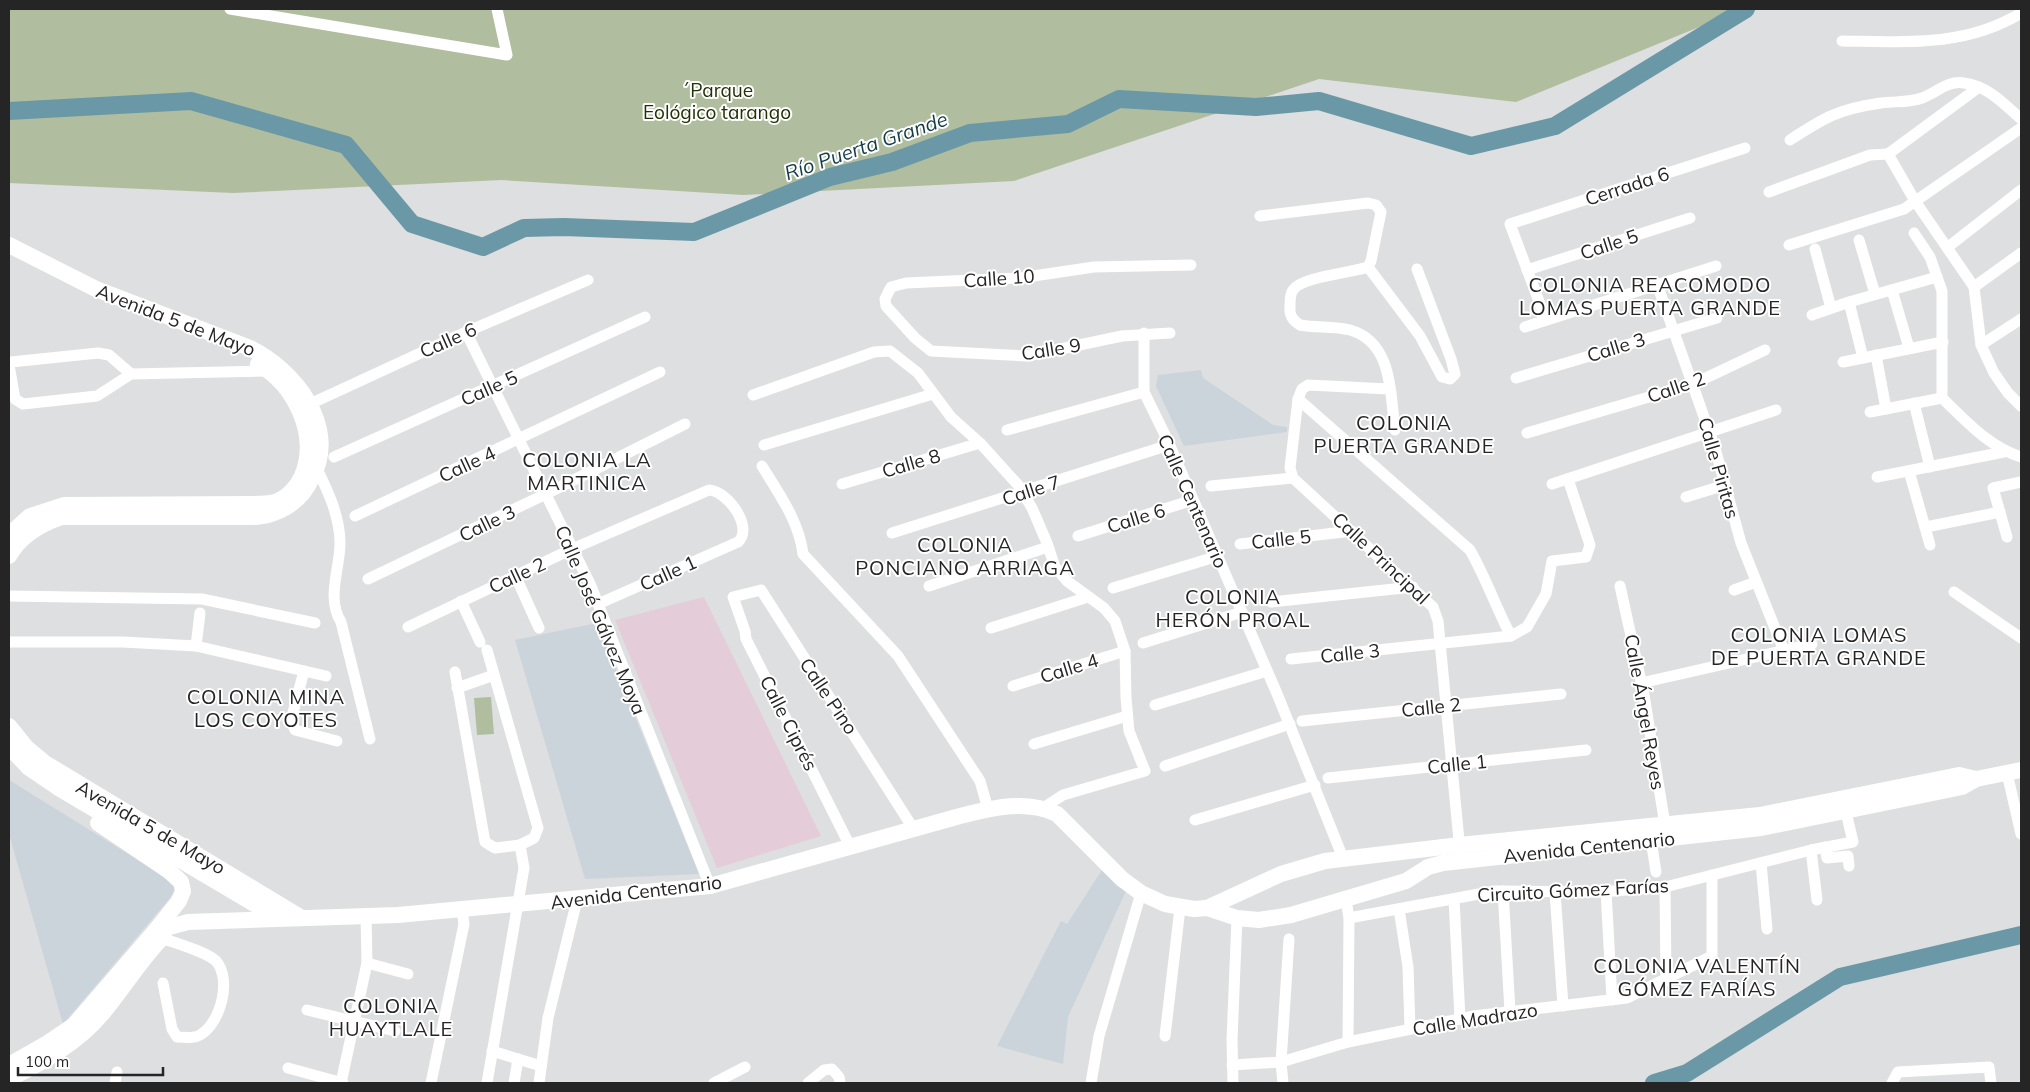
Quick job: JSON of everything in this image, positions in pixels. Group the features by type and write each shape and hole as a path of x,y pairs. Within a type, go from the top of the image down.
{"main road":[{"name":"Avenida 5 de Mayo","path":"9,249 54,282 90,298 249,359 267,371 290,396 300,411 306,426 308,452 305,468 298,483 286,496 266,504 62,517 48,522 29,533 9,556"},
{"name":"Avenida 5 de Mayo","path":"9,249 96,290 261,353 286,373 310,404 320,439 317,469 302,495 292,503 273,513 252,517 64,505 30,516 9,535"},
{"name":"Avenida 5 de Mayo","path":"9,728 35,756 51,767 302,918"},
{"name":"Avenida 5 de Mayo","path":"9,747 29,768 57,787 278,918"},
{"name":"Avenida Centenario","path":"1207,908 1302,866 1343,858 1425,850 1461,853 1661,834 1761,828 1962,787 1976,779 2014,771"},
{"name":"Avenida Centenario","path":"1661,834 1959,775 1976,779"},
{"path":"9,1079 54,1054 84,1033 102,1014 163,932 183,891 181,882 169,871 79,809 57,787"},
{"name":"Avenida Centenario","path":"163,932 188,922 366,916 462,910 710,886 986,809 1030,805 1057,814 1122,879 1153,900 1180,908 1207,908 1237,918 1272,919 1346,900 1406,881 1428,867 1461,853"},
{"path":"1425,850 1428,867"},
{"path":"9,1065 74,1025 163,932"}],"street":[{"path":"230,9 508,55 497,9"},
{"path":"1842,40 1925,42 1964,36 2006,22 2021,13"},
{"path":"1790,140 1826,116 1846,109 1888,102 1908,102 1923,98 1948,84 1964,82 1991,92 2021,119"},
{"path":"1769,192 1870,155 1888,154 1979,87"},
{"path":"1789,245 1904,209 2021,128"},
{"name":"Cerrada 6","path":"1528,270 1510,224 1745,148"},
{"path":"1888,154 1915,201 1974,287 1981,345 1994,373 2008,393 2021,406"},
{"path":"1948,247 2021,190"},
{"path":"1260,216 1368,202 1376,205 1381,212 1372,261 1368,267 1304,281 1294,288 1290,296 1290,312 1293,321 1300,325 1344,329 1366,337 1383,357 1388,369 1395,430"},
{"name":"Calle 5","path":"1528,270 1690,218"},
{"path":"1914,233 1930,257 1942,291 1942,398 1986,439 2004,452 2021,457"},
{"path":"1859,240 1875,294"},
{"path":"1815,249 1831,308"},
{"path":"1974,287 2021,253"},
{"name":"Calle 10","path":"931,351 915,338 886,306 885,299 891,288 906,282 1020,278 1094,268 1191,265"},
{"path":"1525,327 1716,266"},
{"path":"1368,267 1420,336 1442,377 1450,379 1456,374 1417,269"},
{"path":"1528,270 1546,320"},
{"path":"1812,315 1875,294 1937,277"},
{"name":"Calle 6","path":"310,404 466,332 588,280"},
{"name":"Calle Piritas","path":"1657,284 1710,432 1741,543 1784,651"},
{"path":"1892,290 1909,348"},
{"path":"1849,302 1863,358"},
{"name":"Calle 5","path":"334,457 645,317"},
{"name":"Calle 3","path":"1516,378 1717,318"},
{"path":"1981,345 2021,319"},
{"name":"Calle José Gálvez Moya","path":"466,332 521,439 598,604 710,886"},
{"name":"Calle 9","path":"931,351 1027,356 1144,333 1170,333"},
{"name":"Calle Centenario","path":"1144,333 1144,392 1170,445 1290,724 1343,858"},
{"path":"1843,362 1943,342"},
{"path":"752,395 874,352 890,350 918,373 951,417 980,443 1024,493 1055,567 1088,597 1104,608 1115,621 1125,651 1126,716 1129,731 1145,771 1063,795 1043,808"},
{"name":"Calle 2","path":"1528,432 1693,384 1765,350"},
{"path":"131,374 109,355 98,353 11,362 10,366 15,400 23,404 97,396 131,374 267,371"},
{"path":"1876,355 1886,409"},
{"name":"Calle 4","path":"355,516 660,372"},
{"path":"1211,486 1293,478 1290,468 1298,399 1302,389 1308,385 1389,389"},
{"path":"1007,430 1144,392"},
{"path":"764,446 933,394"},
{"path":"1870,412 1942,398"},
{"path":"1298,399 1470,550 1484,574 1497,609 1511,636 1526,627 1546,594 1552,561 1586,557 1589,551 1590,545 1568,479"},
{"path":"1914,403 1930,467"},
{"path":"1552,484 1776,410"},
{"name":"Calle 3","path":"368,579 546,494 685,424"},
{"name":"Calle 8","path":"842,484 980,443"},
{"name":"Calle 7","path":"892,533 1024,493 1170,445"},
{"path":"1877,477 2004,452"},
{"path":"762,466 788,508 801,536 803,554 898,656 980,781 986,809"},
{"path":"317,469 327,488 338,526 340,543 334,592 336,613 341,622 370,739"},
{"path":"1909,471 1930,545"},
{"name":"Calle Principal","path":"1293,478 1433,607 1438,621 1461,853"},
{"path":"2007,537 1993,488 2021,482"},
{"path":"1686,497 1725,485"},
{"name":"Calle 2","path":"408,627 572,549 709,490"},
{"name":"Calle 1","path":"598,604 738,542 744,530 732,503 722,493 709,490"},
{"name":"Calle 6","path":"1078,536 1193,500"},
{"path":"1926,527 2000,512"},
{"name":"Calle 5","path":"1240,544 1352,531"},
{"path":"929,586 1048,547"},
{"path":"1113,588 1218,556"},
{"path":"515,576 539,628"},
{"path":"1734,590 1756,582"},
{"name":"Calle Ángel Reyes","path":"1620,586 1641,683 1661,834 1656,872"},
{"path":"1271,602 1413,587"},
{"name":"Calle Pino","path":"733,597 761,590 913,828"},
{"path":"1954,592 2021,638"},
{"path":"9,596 202,599 315,623"},
{"name":"Calle Ciprés","path":"733,597 746,639 850,846"},
{"path":"991,628 1088,597"},
{"path":"455,672 485,842 495,848 520,845 534,838 538,828 494,676 483,646 461,602"},
{"path":"1143,643 1242,612"},
{"path":"196,646 200,613"},
{"name":"Calle 3","path":"1290,659 1511,636"},
{"path":"9,642 123,642 196,646 326,676"},
{"path":"1641,683 1812,644"},
{"name":"Calle 4","path":"1013,686 1125,651"},
{"path":"304,670 292,720 294,730 337,741"},
{"path":"1155,704 1267,671"},
{"path":"457,688 494,676"},
{"name":"Calle 2","path":"1302,721 1561,694"},
{"path":"1034,744 1126,716"},
{"path":"1165,766 1290,724"},
{"name":"Calle 1","path":"1328,778 1586,750"},
{"path":"2014,771 2021,834"},
{"path":"1195,820 1315,785"},
{"name":"Circuito Gómez Farías","path":"1348,918 1503,891 1606,892 1664,887 1811,850 1853,842 1846,812"},
{"path":"487,1083 524,868 520,845"},
{"path":"1824,848 1827,858 1848,856 1849,866"},
{"path":"1811,850 1817,900"},
{"path":"1761,863 1767,929"},
{"name":"Calle Madrazo","path":"1232,1065 1281,1062 1348,1042 1460,1019 1510,1011 1627,998 1712,956 1712,875"},
{"path":"1664,887 1666,980"},
{"path":"1503,891 1510,1011"},
{"path":"1555,892 1563,1006"},
{"path":"1606,892 1612,1000"},
{"path":"1092,1083 1099,1036 1141,893"},
{"path":"1454,899 1460,1019"},
{"path":"539,1083 548,1018 577,900"},
{"path":"1346,900 1348,918 1348,1042"},
{"path":"1165,1036 1180,908"},
{"path":"1399,909 1408,967 1410,1029"},
{"path":"431,1083 464,924 462,910"},
{"path":"288,1068 342,1083 368,963 366,916"},
{"path":"1234,1083 1232,1065 1237,918"},
{"path":"163,932 214,959 220,967 224,981 222,1001 212,1023 201,1035 189,1038 177,1037 172,1029 163,983"},
{"path":"1283,1083 1281,1062 1289,939"},
{"path":"368,963 408,974"},
{"path":"307,1010 395,1031"},
{"path":"492,1051 541,1066"},
{"path":"514,1083 518,1059"},
{"path":"714,1083 745,1067"},
{"path":"1892,1083 1898,1072 1989,1068 1991,1083"},
{"path":"808,1083 824,1070 832,1069 839,1077 840,1083"}],"shaded area":[{"path":"1201,370 1203,378 1273,425 1287,427 1287,432 1184,446 1156,386 1158,375"},
{"path":"704,597 821,836 717,868 615,620"},
{"path":"597,623 699,874 585,879 515,640"},
{"path":"9,780 175,883 175,890 169,899 63,1024 9,834"},
{"path":"1102,870 1126,891 1068,1017 1063,1064 997,1046 1061,921 1067,924"}],"green space":[{"name":"´Parque Eológico tarango","path":"9,9 1743,9 1516,102 1319,79 1014,181 743,195 501,180 233,193 9,183"},
{"path":"491,697 494,734 477,735 474,698"}],"waterway":[{"name":"Río Puerta Grande","path":"9,111 191,101 346,145 412,224 483,247 524,228 564,227 694,232 830,177 892,162 970,133 1068,124 1119,99 1256,107 1319,101 1471,146 1555,126 1746,9"},
{"path":"1654,1083 1687,1073 1840,977 2021,935"}],"district":[{"name":"COLONIA REACOMODO LOMAS PUERTA GRANDE","path":"1650,296"},
{"name":"COLONIA PUERTA GRANDE","path":"1404,434"},
{"name":"COLONIA LA MARTINICA","path":"587,472"},
{"name":"COLONIA PONCIANO ARRIAGA","path":"965,556"},
{"name":"COLONIA HERÓN PROAL","path":"1233,608"},
{"name":"COLONIA LOMAS DE PUERTA GRANDE","path":"1819,646"},
{"name":"COLONIA MINA LOS COYOTES","path":"266,708"},
{"name":"COLONIA VALENTÍN GÓMEZ FARÍAS","path":"1697,978"},
{"name":"COLONIA HUAYTLALE","path":"391,1018"}]}
